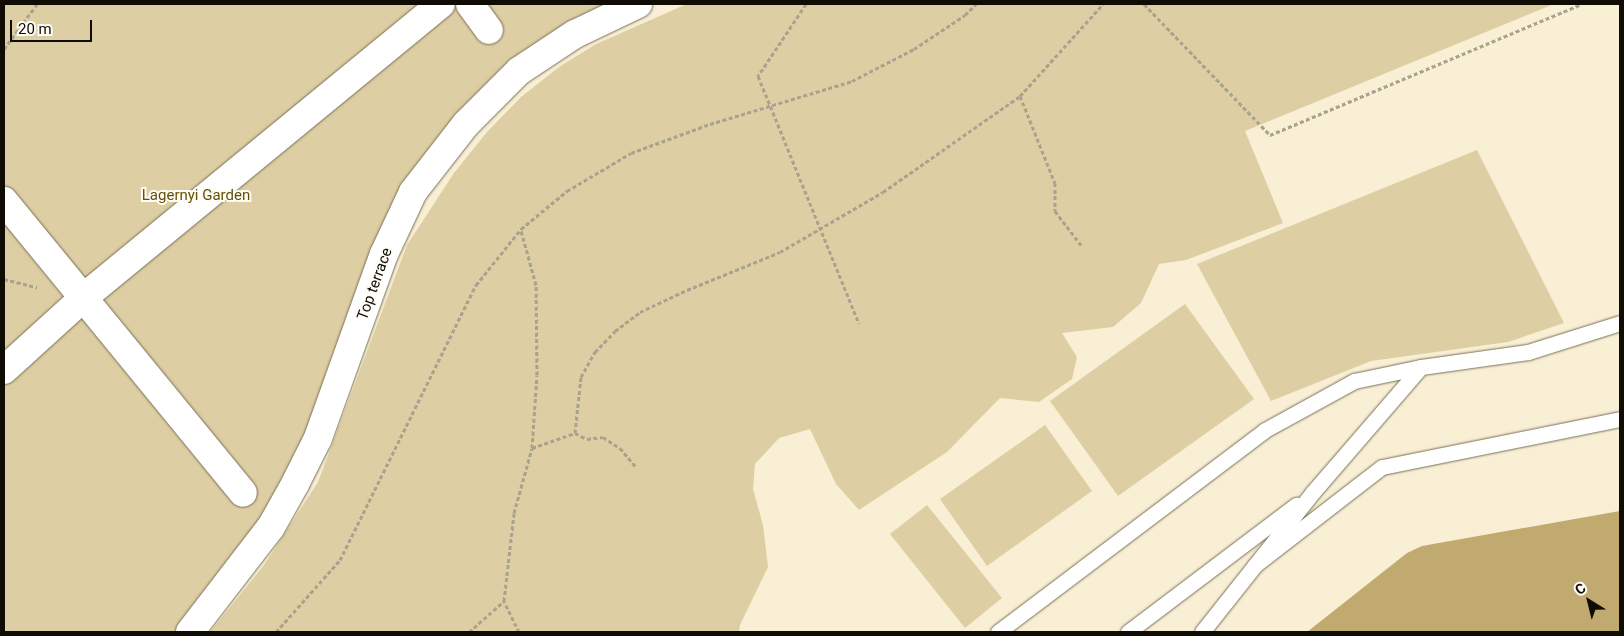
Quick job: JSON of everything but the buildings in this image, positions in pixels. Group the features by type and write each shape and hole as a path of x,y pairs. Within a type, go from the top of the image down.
{"street":[{"path":"4,370 83,298 441,4"},
{"path":"470,4 489,30"},
{"name":"Top terrace","path":"190,632 271,527 299,476 318,438 384,254 413,192 466,124 519,71 575,34 638,4"},
{"path":"4,202 243,493"}],"lane":[{"path":"998,632 1265,430 1354,381 1421,367 1528,352 1620,323"},
{"path":"1202,632 1313,492 1421,367"},
{"path":"1255,565 1382,467 1620,419"},
{"path":"1128,632 1313,492"}],"path":[{"path":"4,49 37,4"},
{"path":"806,4 758,76 859,323"},
{"path":"276,632 340,560 476,285 521,229 568,191 631,153 710,124 772,107 852,81 914,49 965,15 976,4"},
{"path":"575,433 581,377 595,352 615,331 640,312 780,252 883,192 1020,96 1102,4"},
{"path":"1144,4 1270,135 1582,4"},
{"path":"1020,96 1055,183 1055,211 1081,245"},
{"path":"519,632 504,601 514,513 532,448 537,375 536,285 521,229"},
{"path":"532,448 575,433 587,439 603,437 620,448 636,467"},
{"path":"469,632 504,601"}],"green space":[{"name":"Lagernyi Garden","path":"4,4 614,4 453,121 282,493 178,632 4,632"},
{"path":"687,4 1554,4 1245,131 1283,223 1186,260 1159,264 1141,303 1113,327 1062,333 1077,357 1072,379 1039,402 1000,398 947,452 859,510 836,484 810,429 779,438 755,464 753,489 763,525 768,567 740,625 739,632 210,632 264,565 318,482 407,245 454,173 487,132 521,97 559,67 596,44"},
{"path":"1477,150 1564,323 1508,342 1371,361 1271,401 1197,264"},
{"path":"1185,304 1254,399 1118,496 1050,401"},
{"path":"1045,425 1092,491 987,566 940,499"},
{"path":"927,505 1002,598 965,628 890,534"}],"shaded area":[{"path":"1620,511 1620,632 1307,632 1407,553 1422,546"}]}
